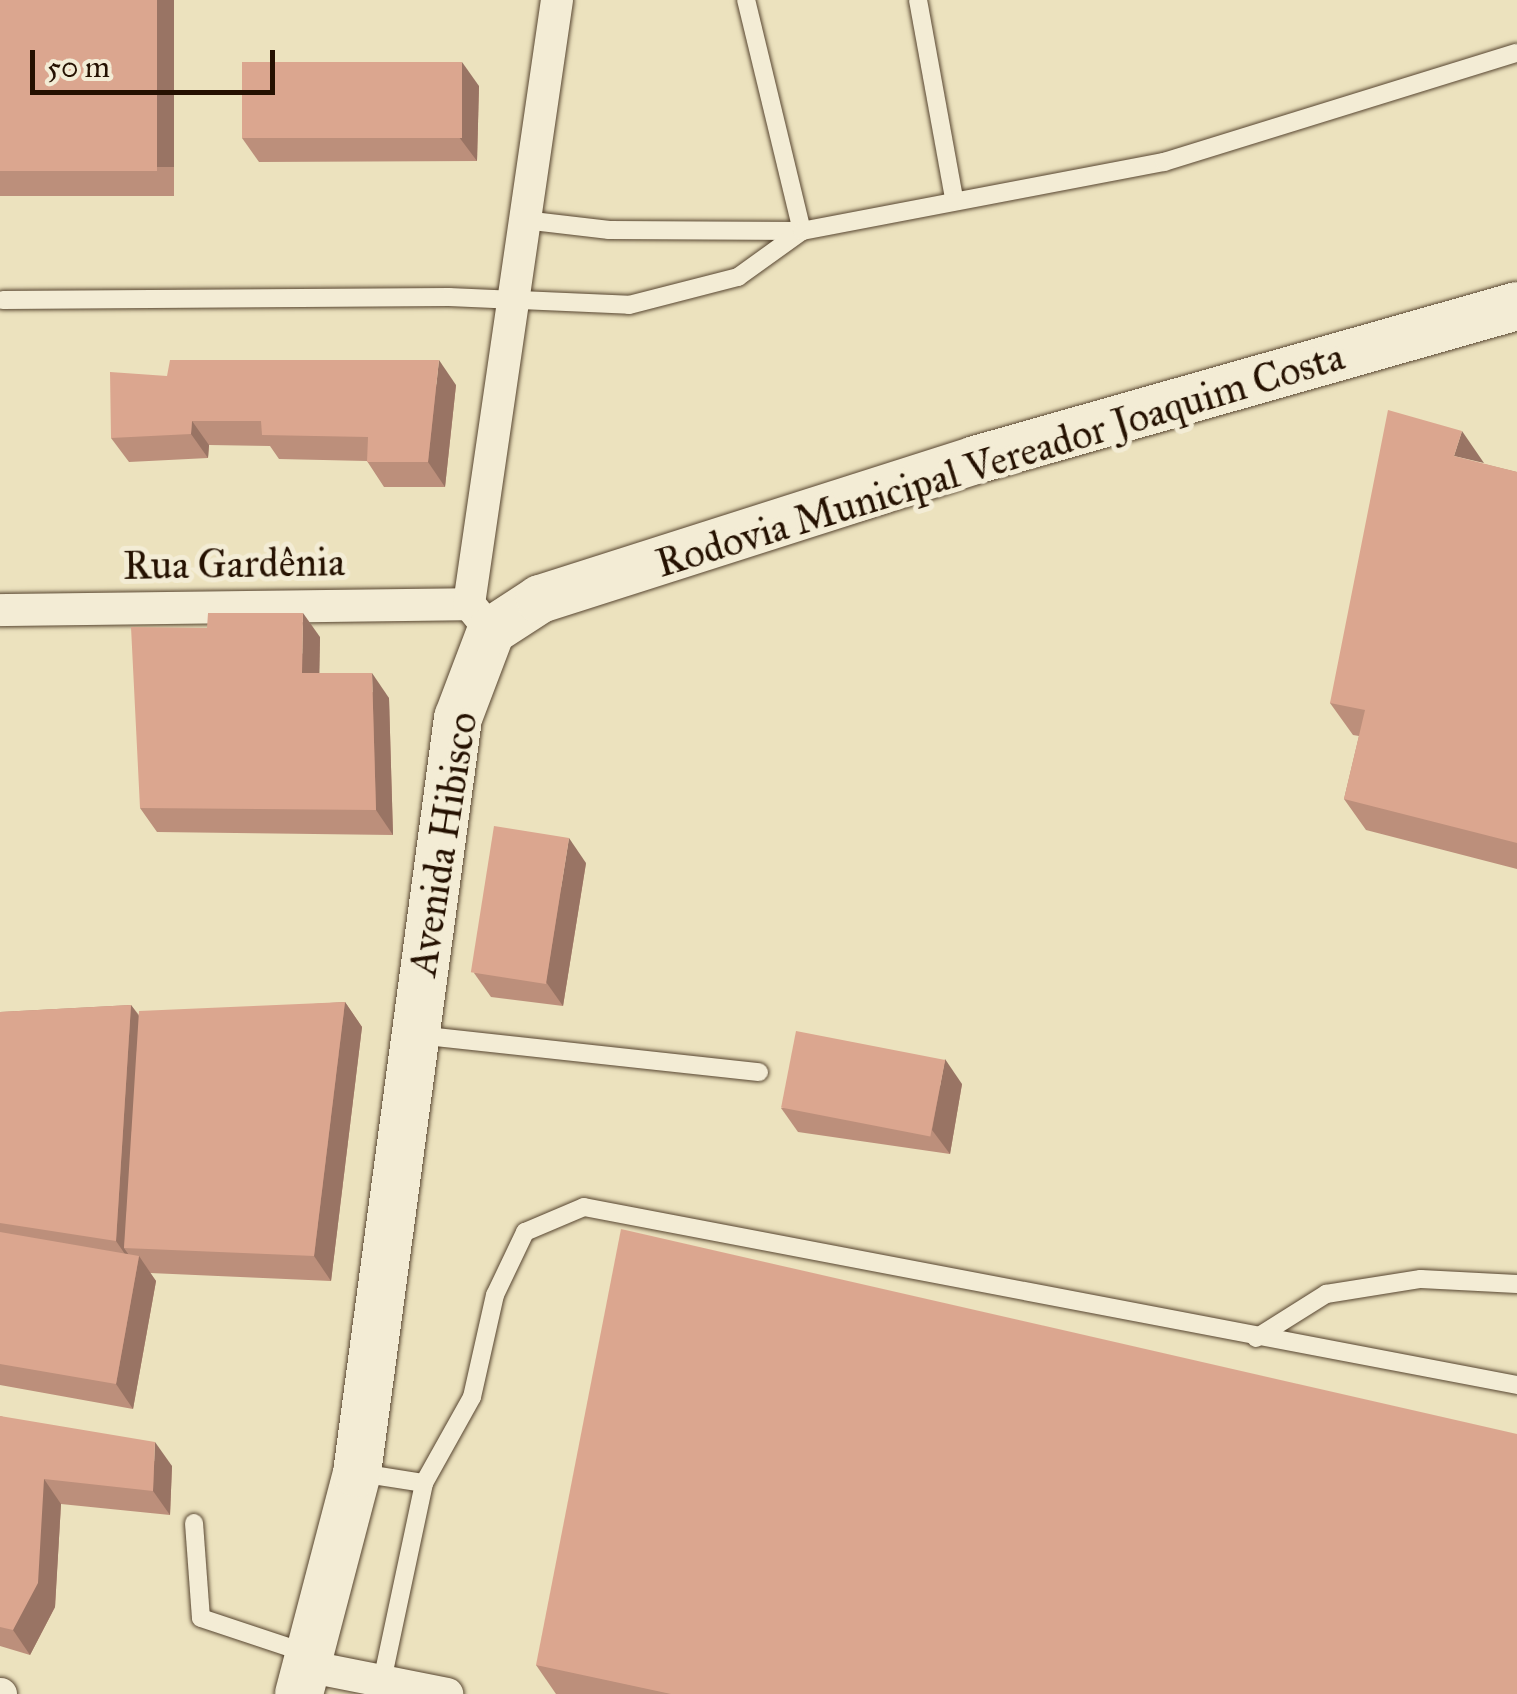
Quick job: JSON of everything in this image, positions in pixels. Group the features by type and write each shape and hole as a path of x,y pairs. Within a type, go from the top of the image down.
{"main road":[{"name":"Rodovia Municipal Vereador Joaquim Costa","path":"480,617 975,460 1517,306"},
{"name":"Avenida Hibisco","path":"305,1671 357,1473 412,1034 458,718 480,617"}],"street":[{"name":"Avenida Hibisco","path":"480,617 512,299 557,0"},
{"name":"Rua Gardênia","path":"0,610 480,617"},
{"path":"305,1671 447,1694"}],"lane":[{"path":"746,0 802,232"},
{"path":"918,0 954,198"},
{"path":"524,220 609,230 802,232 954,198 1164,162 1517,53"},
{"path":"3,300 512,299 629,305 738,277 802,232"},
{"path":"412,1034 759,1072"},
{"path":"382,1681 424,1483 472,1397 495,1295 525,1232 584,1208 1517,1386"},
{"path":"1256,1338 1326,1294 1420,1278 1517,1284"},
{"path":"357,1473 424,1483"},
{"path":"194,1523 201,1618 305,1671"}],"building":[{"path":"0,0 157,0 157,171 0,171"},
{"path":"242,62 462,62 462,138 242,138"},
{"path":"170,360 439,360 428,462 367,462 368,437 262,435 261,421 192,421 191,434 111,438 110,372 167,376"},
{"path":"1388,410 1462,431 1454,456 1517,472 1517,843 1344,799 1365,710 1330,703"},
{"path":"208,613 303,613 302,673 372,673 376,810 140,808 131,627 207,628"},
{"path":"494,826 569,838 546,984 471,972"},
{"path":"345,1002 314,1256 124,1248 139,1011"},
{"path":"131,1005 116,1241 0,1223 0,1012"},
{"path":"796,1031 945,1060 930,1137 781,1108"},
{"path":"621,1229 1517,1434 1517,1694 671,1694 536,1665"},
{"path":"0,1232 139,1256 116,1384 0,1364"},
{"path":"0,1416 155,1442 153,1491 44,1479 38,1583 13,1630 0,1627"}]}
